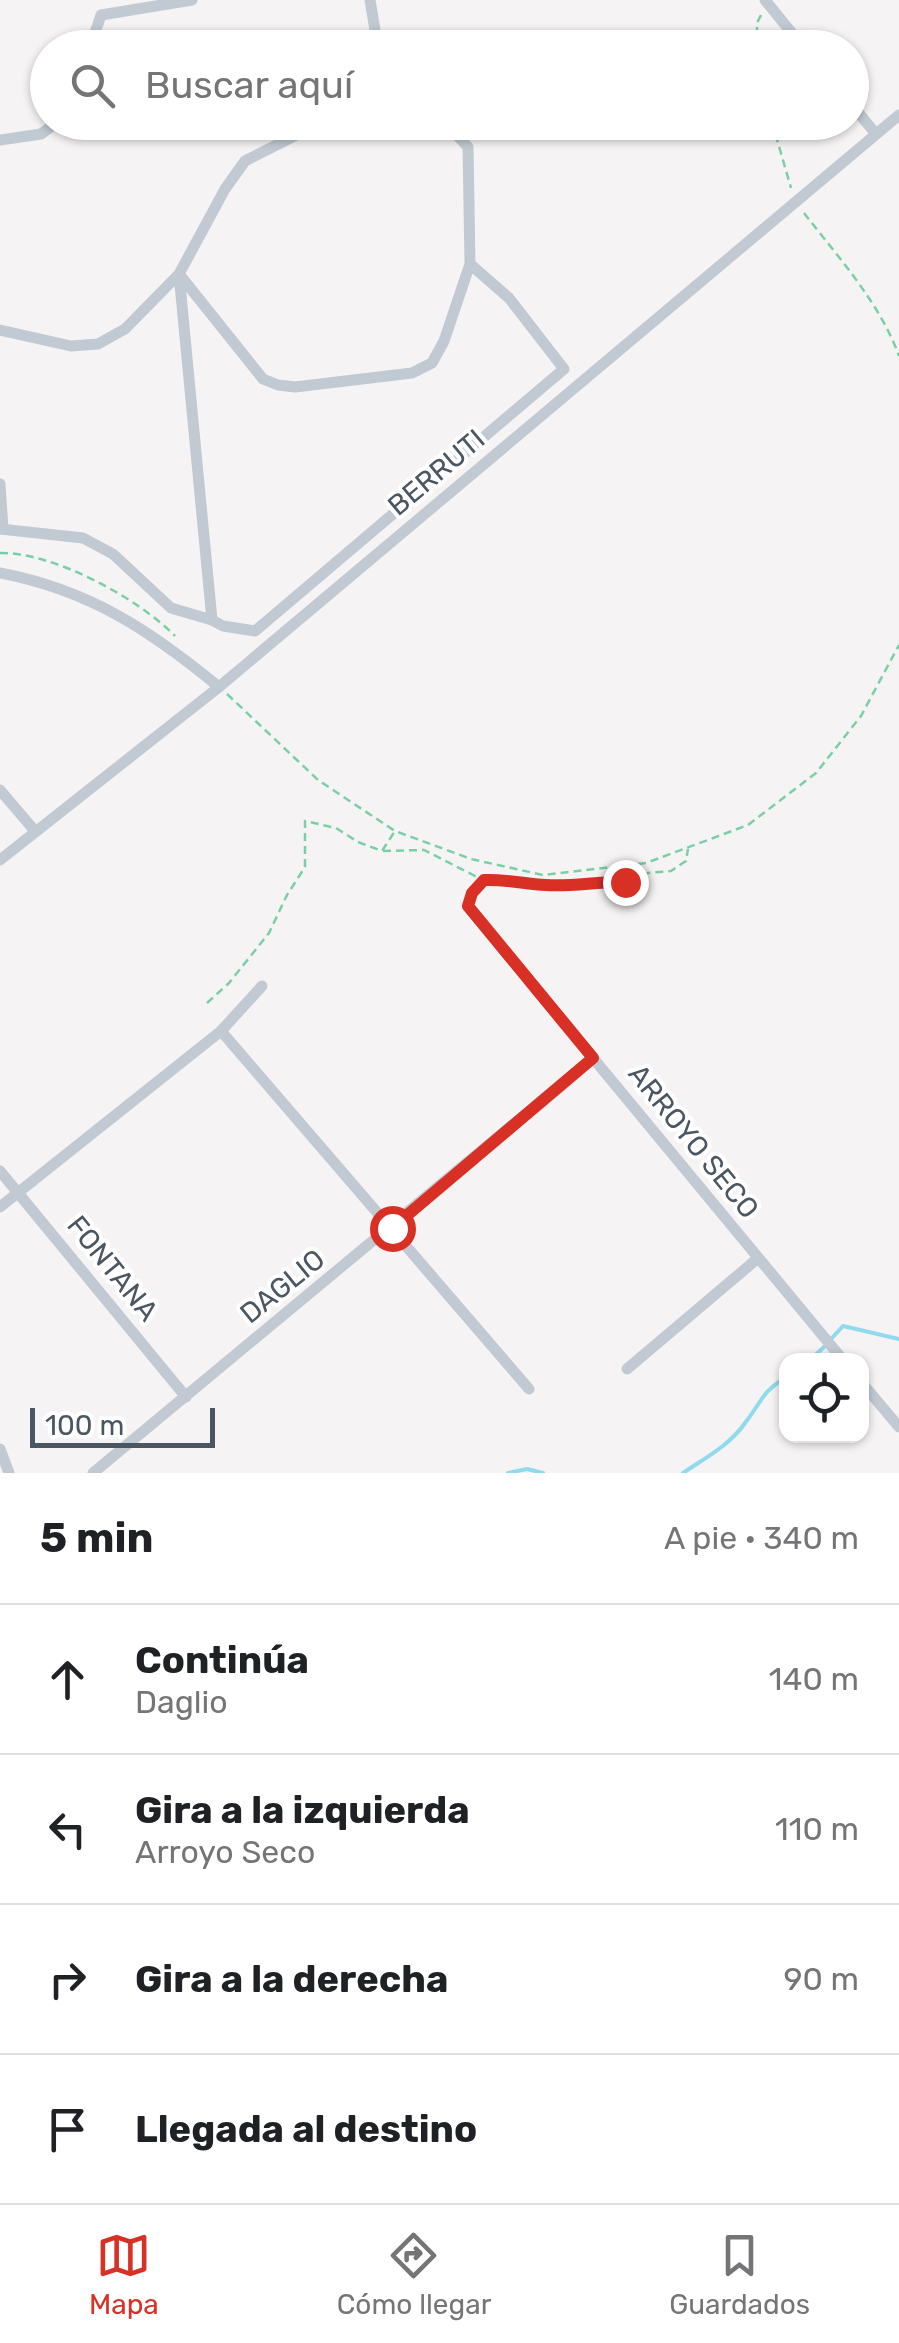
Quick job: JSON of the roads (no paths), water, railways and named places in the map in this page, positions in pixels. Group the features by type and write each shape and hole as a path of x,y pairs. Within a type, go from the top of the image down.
{"street":[{"path":"96,30 102,0"},
{"path":"101,15 192,0"},
{"path":"370,0 375,30"},
{"path":"767,2 790,30"},
{"name":"BERRUTI","path":"0,860 219,687 798,204 899,115"},
{"path":"869,126 876,134"},
{"path":"0,140 30,136"},
{"path":"0,330 71,346 98,344 125,329 179,274 225,188 245,161 286,140"},
{"path":"179,274 262,379 278,386 412,373 432,363 444,341 470,264 468,147 461,140"},
{"path":"0,484 1,529 83,538 113,554 171,608 223,626 254,631 564,368 509,298 470,264"},
{"path":"179,274 212,620"},
{"path":"0,573 80,595 165,642 219,687"},
{"path":"0,790 35,831"},
{"name":"ARROYO SECO","path":"468,906 837,1353"},
{"path":"0,1207 221,1030 262,986"},
{"path":"221,1030 529,1389"},
{"name":"DAGLIO","path":"93,1473 593,1058"},
{"name":"FONTANA","path":"0,1171 186,1397"},
{"path":"626,1369 757,1259"},
{"path":"869,1392 899,1428"},
{"path":"0,1449 8,1473"}],"waterway":[{"path":"831,1339 843,1326 899,1339"},
{"path":"818,1353 825,1346"},
{"path":"683,1473 732,1438 766,1393 779,1382"},
{"path":"508,1473 527,1469 543,1473"}]}
